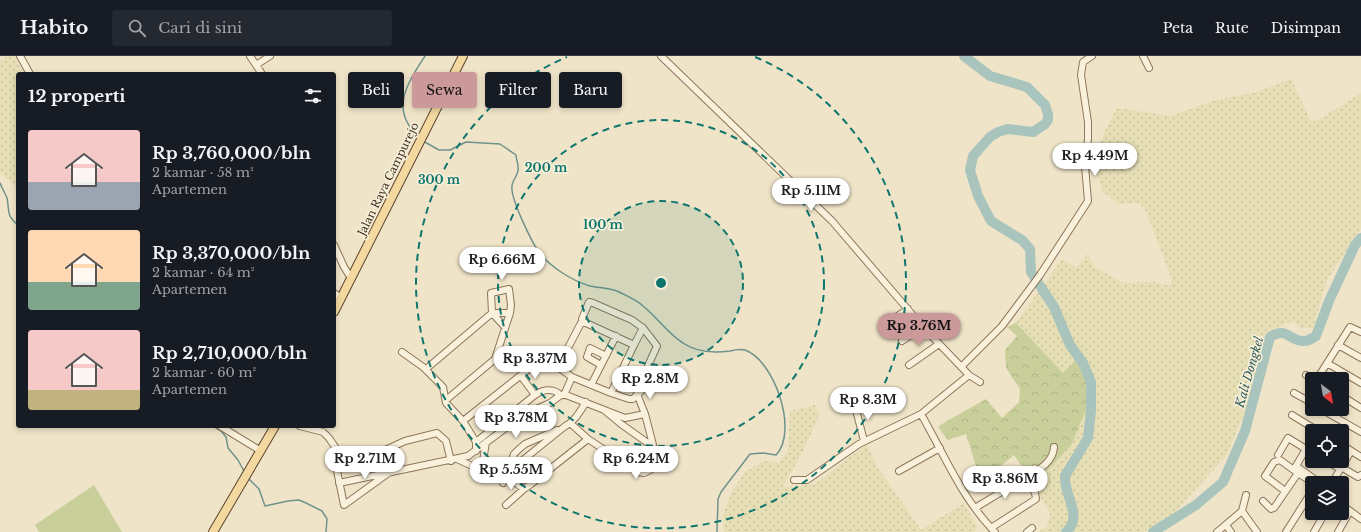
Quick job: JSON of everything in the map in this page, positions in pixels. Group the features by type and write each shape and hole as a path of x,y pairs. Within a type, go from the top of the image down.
{"main road":[{"name":"Jalan Raya Campurejo","path":"338,296 352,278 416,146 463,56"},
{"path":"213,532 274,428"}],"street":[{"path":"20,56 29,72"},
{"path":"250,56 261,72"},
{"path":"256,65 270,56"},
{"path":"662,56 830,218 923,327 969,375 980,382"},
{"path":"961,367 1002,326 1040,275 1088,201 1085,166 1088,122 1081,75 1083,62 1092,56"},
{"path":"1143,56 1149,68"},
{"path":"336,249 352,278"},
{"path":"446,400 496,359 510,313 511,305 509,289 491,293 492,314 505,327"},
{"path":"589,302 593,303 632,320 643,328 657,346 642,379 638,393 633,399 611,393 572,377 558,367 581,323 583,322 582,319 585,309 589,302"},
{"path":"884,325 908,309"},
{"path":"426,369 492,314 510,313"},
{"path":"583,322 634,345"},
{"path":"1321,372 1351,326 1361,332"},
{"path":"902,341 923,327"},
{"path":"611,393 643,328"},
{"path":"592,385 616,336"},
{"path":"909,365 939,344"},
{"path":"1338,345 1361,358"},
{"path":"602,365 587,357 590,348 606,356"},
{"path":"402,352 426,369 443,386 446,403 463,422 476,442 476,452"},
{"path":"1327,363 1361,384"},
{"path":"463,422 530,368"},
{"path":"794,480 807,480 864,441 921,414 969,375"},
{"path":"521,376 535,395"},
{"path":"476,442 502,426 550,403 562,395 572,377"},
{"path":"339,483 415,466 454,460 476,452 535,395 545,390 554,390 562,395 586,402 624,418 645,414"},
{"path":"570,423 588,439 638,472 644,473 650,470 657,459 638,393"},
{"path":"1294,393 1305,399"},
{"path":"1349,400 1361,408"},
{"path":"508,472 562,428 574,421 586,402"},
{"path":"855,406 864,441"},
{"path":"604,410 652,445"},
{"path":"921,414 975,508 993,530 1036,499 1036,493 1026,477"},
{"path":"1292,416 1306,424"},
{"path":"1334,416 1361,432"},
{"path":"624,418 627,428"},
{"path":"308,428 323,432 330,438 335,448 334,461 342,504 345,505 388,473"},
{"path":"503,483 514,454 524,444 562,428"},
{"path":"228,429 261,452"},
{"path":"370,457 405,441 437,433 446,441 454,460 472,466 479,465 483,461 486,442"},
{"path":"1278,455 1288,438 1305,448"},
{"path":"506,505 588,439"},
{"path":"975,508 1048,462 1054,447"},
{"path":"899,470 940,448"},
{"path":"1305,451 1296,466 1310,476"},
{"path":"1349,454 1351,451 1361,457"},
{"path":"1285,491 1265,476 1274,462 1280,460 1305,477"},
{"path":"1336,476 1341,468 1358,477 1361,475"},
{"path":"508,472 516,483 524,489"},
{"path":"1263,501 1273,509 1298,472"},
{"path":"1217,532 1242,511 1246,495"},
{"path":"1286,532 1305,502"},
{"path":"1242,511 1257,532"},
{"path":"1338,532 1350,511 1361,519"},
{"path":"1314,532 1321,520"},
{"path":"1226,525 1231,532"}],"shaded area":[{"path":"6,56 14,56 23,72 16,72 16,186 0,173 0,61"},
{"path":"1291,79 1311,122 1320,119 1361,93 1361,228 1327,280 1313,328 1301,328 1293,321 1266,332 1258,356 1250,399 1226,456 1173,514 1143,532 1038,532 1047,527 1050,513 1031,480 1048,470 1081,355 1063,374 1016,323 1062,259 1076,268 1087,254 1095,267 1123,283 1154,282 1170,286 1172,279 1145,209 1139,203 1119,204 1103,192 1097,173 1096,156 1105,131 1117,108 1171,116 1213,101 1257,92"},
{"path":"815,405 819,416 800,457 782,488 815,484 867,444 876,465 921,530 964,503 978,528 974,532 724,532 723,515 731,493 745,472 764,461 779,463 788,451 790,411"}],"green space":[{"path":"1016,323 1063,373 1081,355 1095,388 1071,445 1048,470 1031,480 1014,455 995,471 977,469 966,434 948,440 938,427 986,399 1002,418 1019,402 1020,389 1006,368 1005,350 1017,336 1007,327"},
{"path":"94,485 122,532 39,532 35,525"}],"waterway":[{"path":"419,137 410,127 405,117 403,107 407,87 425,56"},
{"path":"964,56 990,76 1027,87 1045,105 1048,114 1048,120 1045,124 1033,132 1008,129 998,132 990,137 973,156 970,170 978,196 991,221 1022,240 1030,249 1031,272 1054,307 1070,345 1083,363 1091,382 1091,411 1088,438 1065,476 1066,487 1073,513 1072,525 1066,532"},
{"path":"423,141 439,150 450,150 466,142 500,144 516,155 518,170 512,186 514,200 535,246 548,262 576,281 590,286 616,291 635,300 648,310 672,335 694,349 712,352 745,350 756,356 765,367 774,381 784,414 785,430 782,444 776,455 763,453 750,454 721,492 718,499 717,532"},
{"path":"0,183 7,198 11,218 16,223"},
{"name":"Kali Dongkel","path":"1153,532 1196,505 1223,482 1245,431 1270,337 1276,334 1284,333 1294,339 1304,341 1316,336 1329,301 1355,245 1361,238"},
{"path":"216,428 226,437 228,448 238,460 245,473"},
{"path":"248,478 259,489 265,506 299,500 322,511 327,519 326,532"}]}
